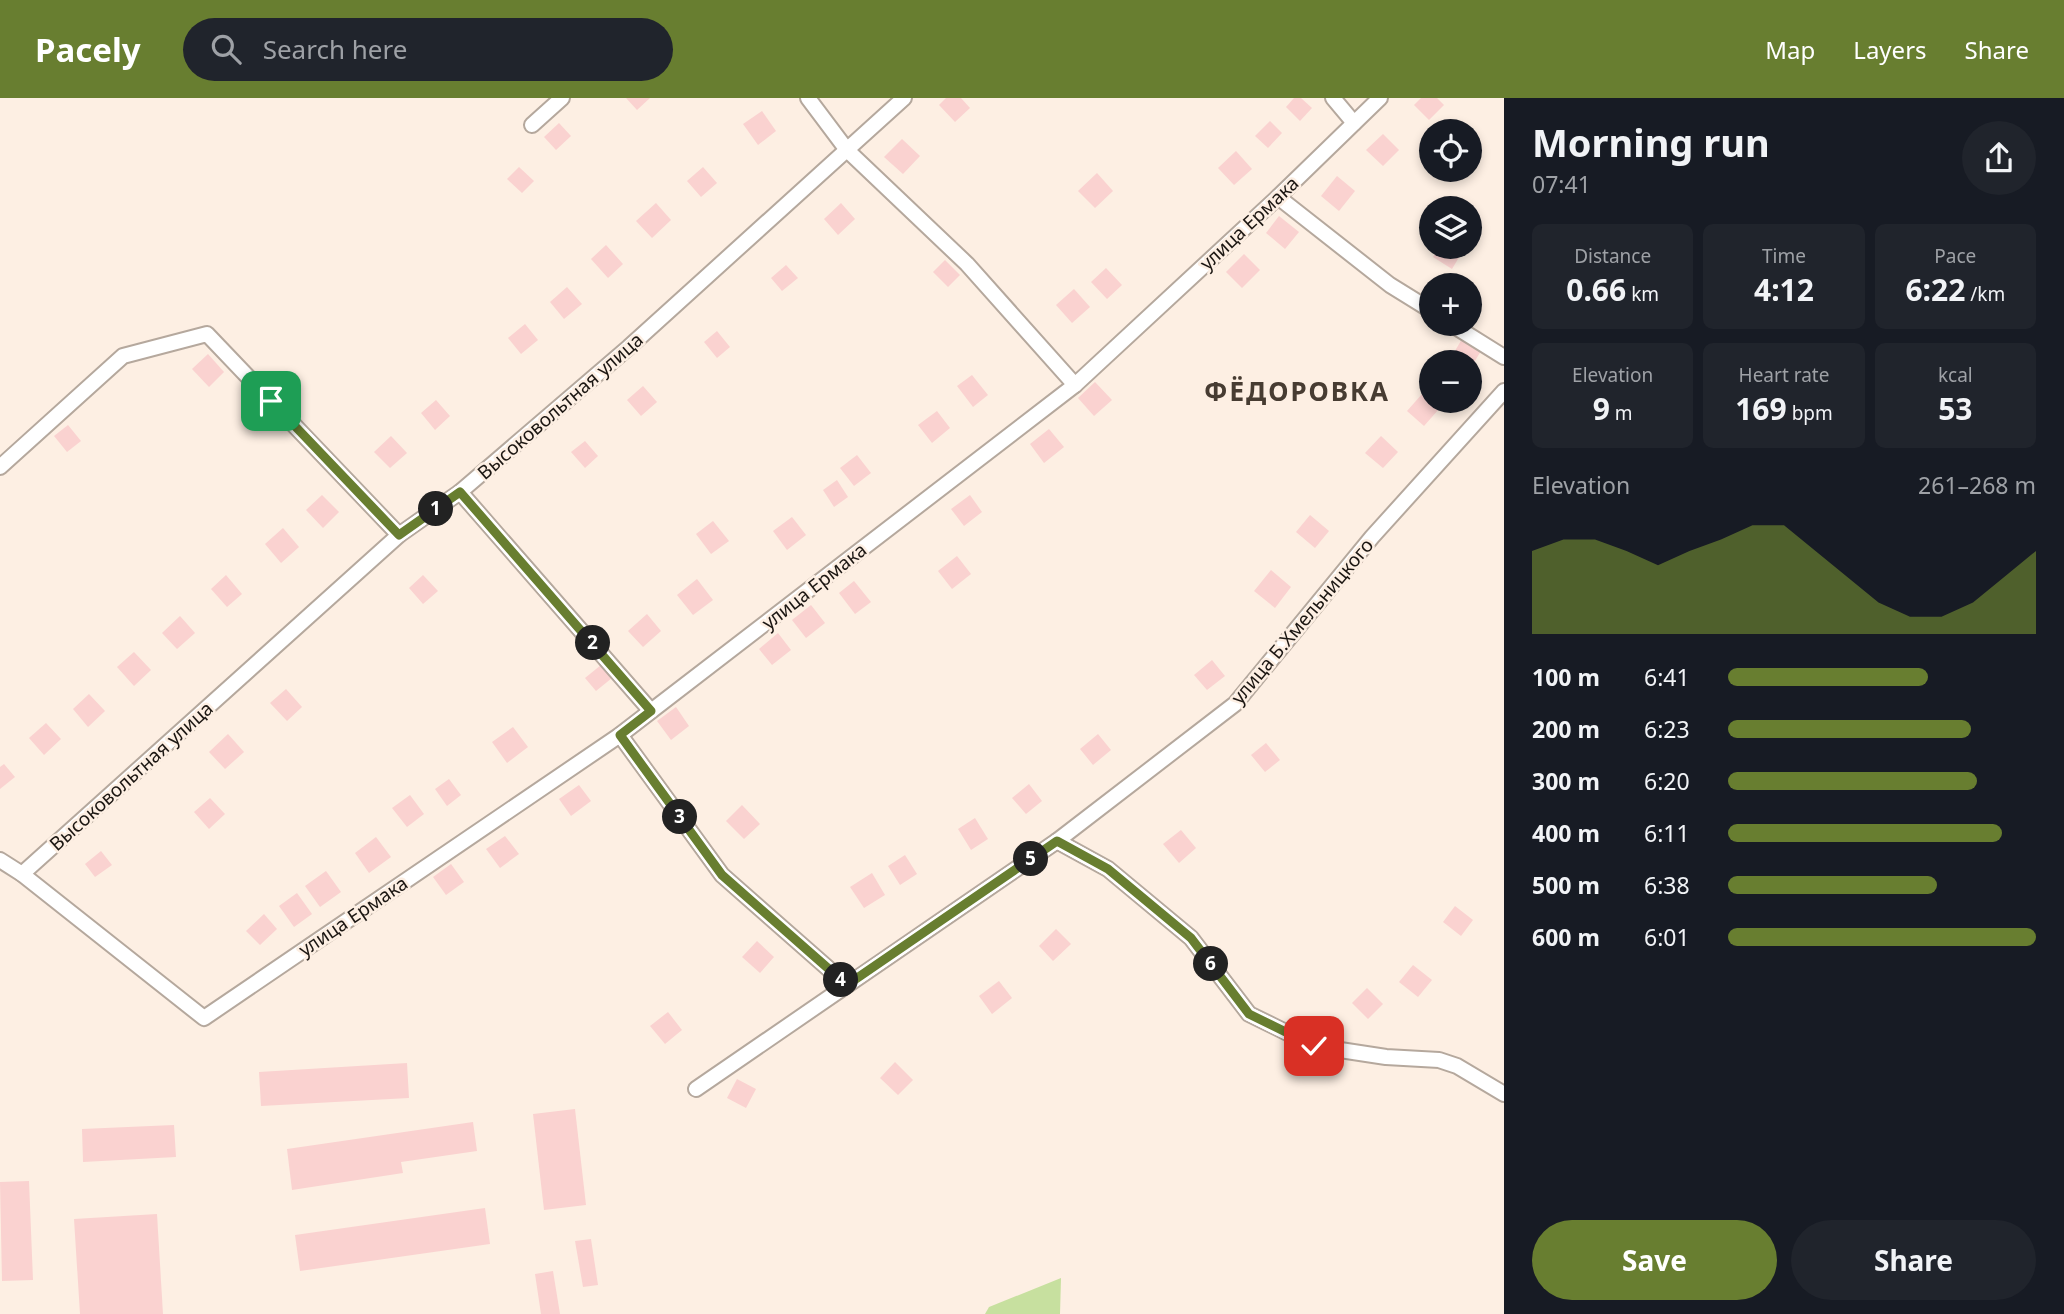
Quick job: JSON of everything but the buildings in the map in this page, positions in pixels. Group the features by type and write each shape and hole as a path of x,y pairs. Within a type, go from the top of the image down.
{"street":[{"path":"532,125 562,98"},
{"path":"808,98 847,150 967,264 1075,385"},
{"name":"Высоковольтная улица","path":"22,874 399,535 460,492 629,347 904,98"},
{"path":"1333,98 1354,124"},
{"name":"улица Ермака","path":"22,874 204,1018 620,735 1075,385 1278,197 1380,98"},
{"path":"1278,197 1390,285 1419,304"},
{"path":"0,467 123,356 207,334 399,535"},
{"path":"1470,336 1504,357"},
{"name":"улица Б.Хмельницкого","path":"696,1088 1057,841 1235,704 1372,537 1504,391"},
{"path":"460,492 651,711"},
{"path":"620,735 722,875 847,985"},
{"path":"1057,841 1108,869 1191,938 1249,1014 1314,1046 1386,1058 1439,1060 1457,1066 1504,1094"},
{"path":"0,860 22,874"}],"green space":[{"path":"1061,1278 1060,1314 985,1314 989,1307"}],"district":[{"name":"ФЁДОРОВКА","path":"1297,392"}],"route":[{"path":"271,401 399,535 460,492 651,711 620,735 722,875 847,985 1057,841 1108,869 1191,938 1249,1014 1314,1046"}]}
